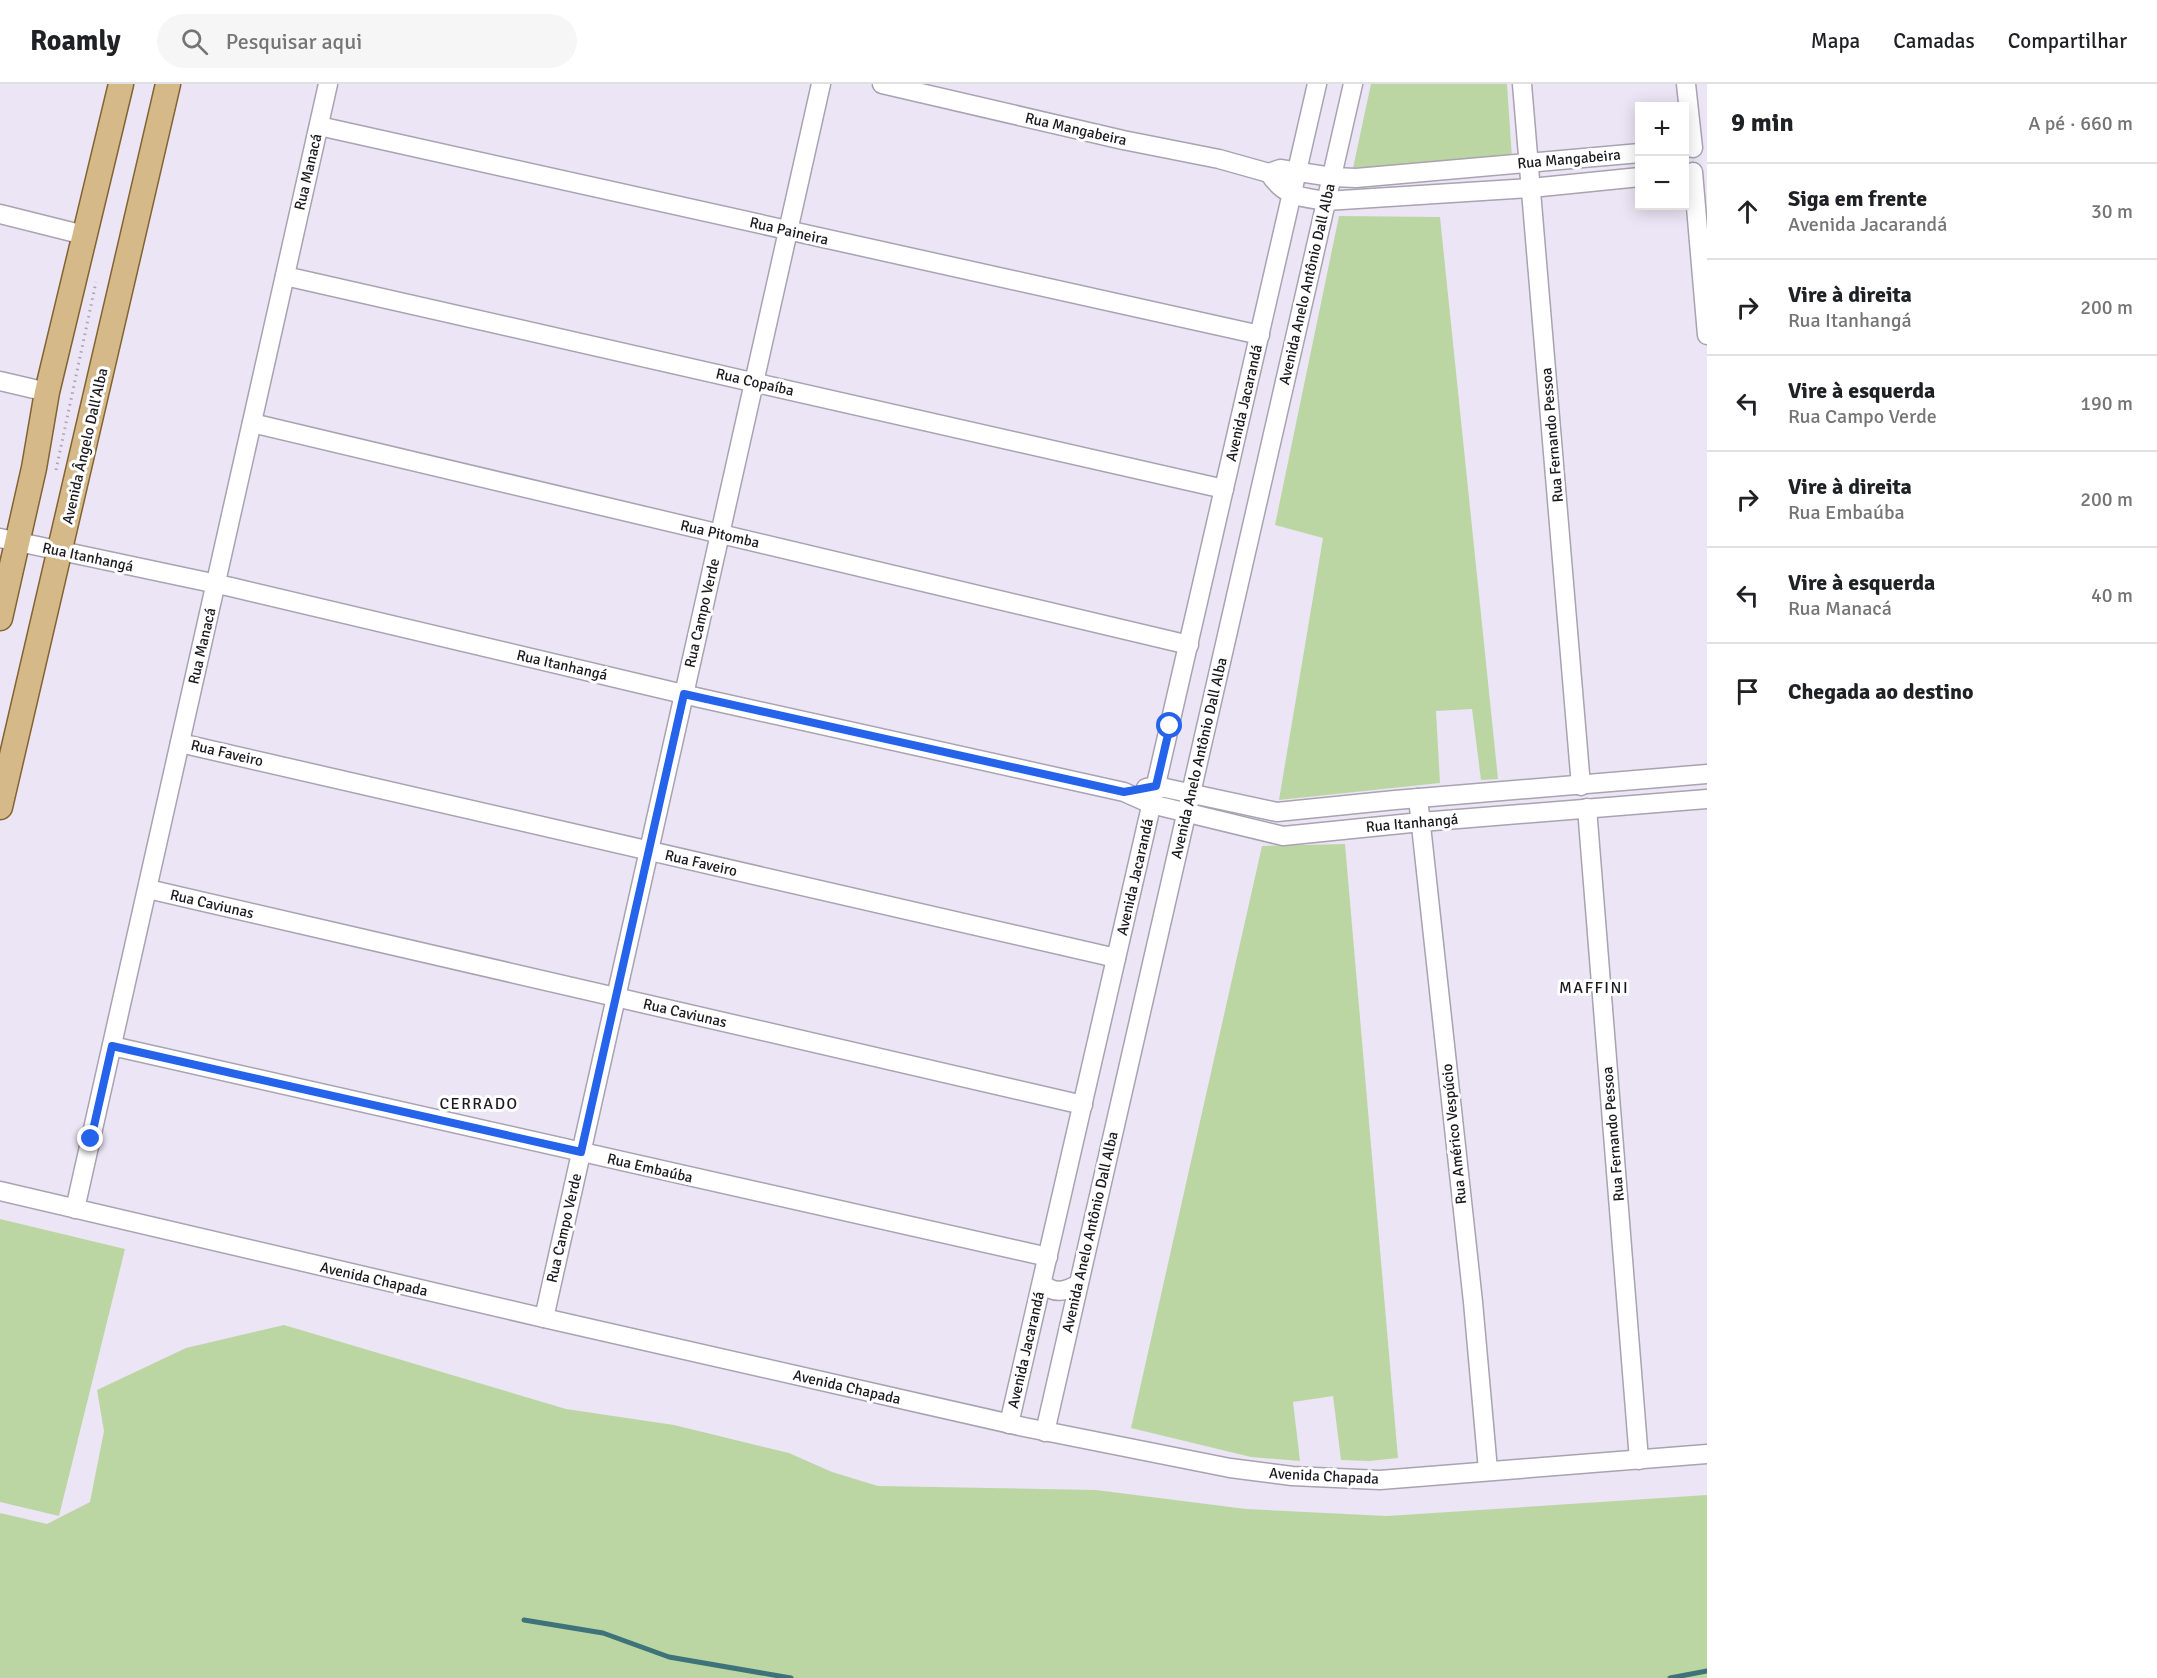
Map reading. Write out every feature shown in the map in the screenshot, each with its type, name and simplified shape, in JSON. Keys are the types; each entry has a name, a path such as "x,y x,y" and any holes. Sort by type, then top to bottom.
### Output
{"main road":[{"path":"0,618 9,540 47,393 121,84"},
{"name":"Avenida Ângelo Dall'Alba","path":"0,807 168,84"}],"street":[{"name":"Rua Manacá","path":"75,1209 328,84"},
{"name":"Rua Campo Verde","path":"544,1318 821,84"},
{"name":"Rua Mangabeira","path":"882,84 1124,140 1219,159 1269,173 1280,170 1356,178 1635,153"},
{"name":"Avenida Jacarandá","path":"1009,1424 1317,84"},
{"name":"Avenida Anelo Antônio Dall Alba","path":"1045,1432 1353,84"},
{"name":"Rua Fernando Pessoa","path":"1522,84 1581,786"},
{"path":"1686,84 1695,148"},
{"name":"Rua Paineira","path":"319,126 1260,335"},
{"path":"1695,172 1707,335"},
{"path":"1269,173 1274,181 1292,196"},
{"name":"Rua Mangabeira","path":"1292,196 1326,201 1357,200 1531,188 1635,178"},
{"path":"0,214 84,235"},
{"name":"Rua Copaíba","path":"285,276 1224,489"},
{"path":"0,381 47,393"},
{"name":"Rua Pitomba","path":"252,423 1189,645"},
{"name":"Rua Itanhangá","path":"9,540 216,584 684,694 1124,792 1151,804 1283,837 1421,822 1707,799"},
{"name":"Rua Faveiro","path":"180,742 1116,958"},
{"name":"Rua Itanhangá","path":"1124,792 1156,786 1277,812 1707,774"},
{"name":"Rua Américo Vespúcio","path":"1418,798 1473,1302 1488,1470"},
{"name":"Rua Fernando Pessoa","path":"1587,808 1639,1460"},
{"name":"Rua Caviunas","path":"148,889 1083,1105"},
{"name":"Rua Embaúba","path":"112,1046 1048,1257"},
{"name":"Avenida Chapada","path":"0,1191 1009,1424 1230,1468 1292,1476 1380,1480 1707,1454"},
{"path":"1042,1283 1050,1290 1058,1292 1077,1286"}],"path":[{"path":"54,477 96,280"}],"green space":[{"path":"1371,84 1507,84 1512,158 1353,168"},
{"path":"1339,216 1440,217 1498,779 1481,780 1472,709 1436,711 1440,783 1279,800 1323,538 1275,525"},
{"path":"1345,844 1398,1458 1369,1461 1341,1460 1333,1396 1293,1402 1300,1461 1251,1457 1131,1428 1262,846"},
{"path":"0,1219 125,1249 59,1516 0,1502"},
{"path":"284,1325 566,1409 674,1425 789,1453 832,1472 878,1486 1096,1490 1246,1509 1387,1516 1707,1495 1707,1678 0,1678 0,1513 47,1524 90,1502 104,1431 97,1390 186,1348"}],"waterway":[{"path":"524,1620 603,1633 669,1657 791,1678"},
{"path":"1670,1678 1707,1671"}],"district":[{"name":"MAFFINI","path":"1594,987"},
{"name":"CERRADO","path":"479,1103"}],"route":[{"path":"91,1139 112,1046 581,1152 684,694 1124,792 1156,786 1170,726"}]}
